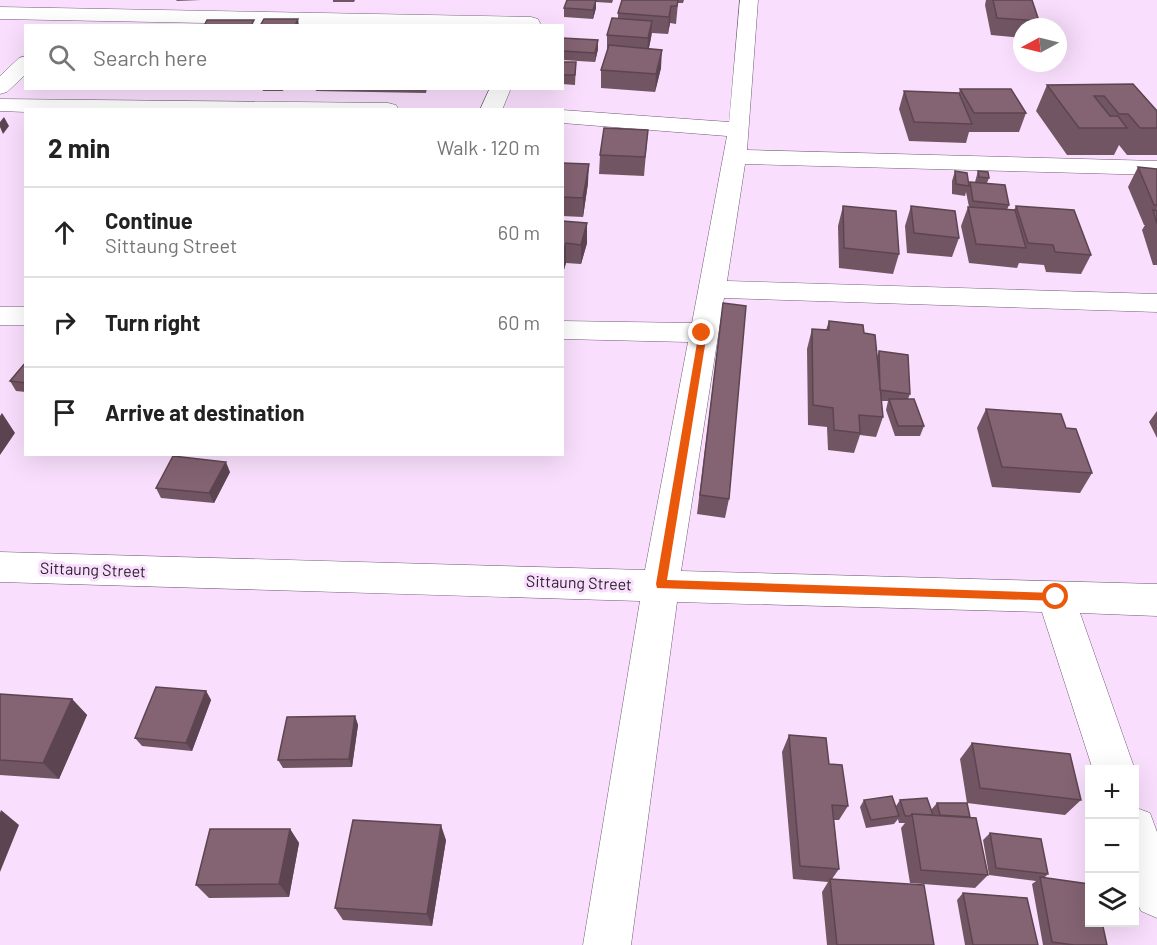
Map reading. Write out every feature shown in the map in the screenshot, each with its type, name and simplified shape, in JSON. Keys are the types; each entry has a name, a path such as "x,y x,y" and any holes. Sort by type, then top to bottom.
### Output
{"street":[{"path":"608,945 661,584 736,144 749,0"},
{"path":"0,13 533,19"},
{"path":"0,88 24,64"},
{"path":"492,108 500,90"},
{"path":"0,105 233,108"},
{"path":"564,116 736,144 1157,168"},
{"path":"711,289 1157,303"},
{"path":"0,316 24,316"},
{"path":"564,330 702,333"},
{"name":"Sittaung Street","path":"0,567 661,584 1157,600"},
{"path":"1056,597 1112,765"},
{"path":"1139,843 1157,895"}],"building":[{"path":"567,0 596,0 593,10 564,8"},
{"path":"622,0 678,0 677,6 671,6 669,17 618,13"},
{"path":"993,0 1032,0 1038,18 1013,19 997,18"},
{"path":"612,18 652,21 648,38 607,35"},
{"path":"264,19 298,19 296,24 261,24"},
{"path":"207,20 254,20 252,24 205,24"},
{"path":"564,38 598,40 595,53 564,51"},
{"path":"609,45 662,50 656,74 601,70"},
{"path":"564,62 576,62 575,75 564,75"},
{"path":"1133,84 1157,111 1157,128 1140,128 1128,114 1119,114 1104,96 1094,96 1110,116 1118,116 1127,128 1079,128 1047,85"},
{"path":"960,89 1011,89 1026,113 974,113"},
{"path":"904,91 959,93 972,124 914,122"},
{"path":"604,128 648,130 645,157 600,155"},
{"path":"564,163 589,164 583,198 564,197"},
{"path":"1138,167 1157,169 1157,205 1154,205"},
{"path":"955,171 967,173 969,186 956,184"},
{"path":"978,171 988,172 989,178 979,177"},
{"path":"970,182 1005,185 1009,205 973,201"},
{"path":"843,206 896,211 899,254 844,248"},
{"path":"911,206 955,211 959,238 914,233"},
{"path":"1016,206 1074,210 1091,255 1055,252 1053,245 1028,243"},
{"path":"968,207 1015,210 1026,248 976,244"},
{"path":"1153,210 1157,211 1157,224"},
{"path":"564,221 587,223 581,245 566,243 564,249"},
{"path":"723,303 746,306 729,499 700,495"},
{"path":"829,321 863,325 864,333 875,335 883,417 859,415 860,433 834,430 833,408 813,405 812,329 829,330"},
{"path":"879,351 908,355 910,394 880,390"},
{"path":"24,364 24,383 10,381"},
{"path":"889,399 914,399 924,426 898,426"},
{"path":"986,409 1061,414 1066,428 1076,429 1092,473 1002,467"},
{"path":"173,456 226,462 209,493 156,488"},
{"path":"156,687 206,691 186,743 135,738"},
{"path":"0,694 72,699 43,763 0,760"},
{"path":"355,716 349,759 278,760 287,717"},
{"path":"789,735 826,738 829,764 842,765 848,806 832,805 839,869 800,866"},
{"path":"972,743 1070,754 1081,800 980,788"},
{"path":"892,796 899,816 871,820 864,800"},
{"path":"927,798 933,815 905,816 900,800"},
{"path":"937,803 967,803 970,817 940,815"},
{"path":"912,814 976,818 988,875 921,870"},
{"path":"353,820 441,825 427,914 335,908"},
{"path":"210,829 290,829 279,884 196,885"},
{"path":"990,833 1041,839 1048,874 996,868"},
{"path":"1040,877 1085,883 1085,927 1103,927 1107,945 1052,942"},
{"path":"830,879 924,885 934,945 837,945"},
{"path":"963,893 1027,898 1038,945 973,945"}],"route":[{"path":"702,333 661,584 1056,597"}]}
